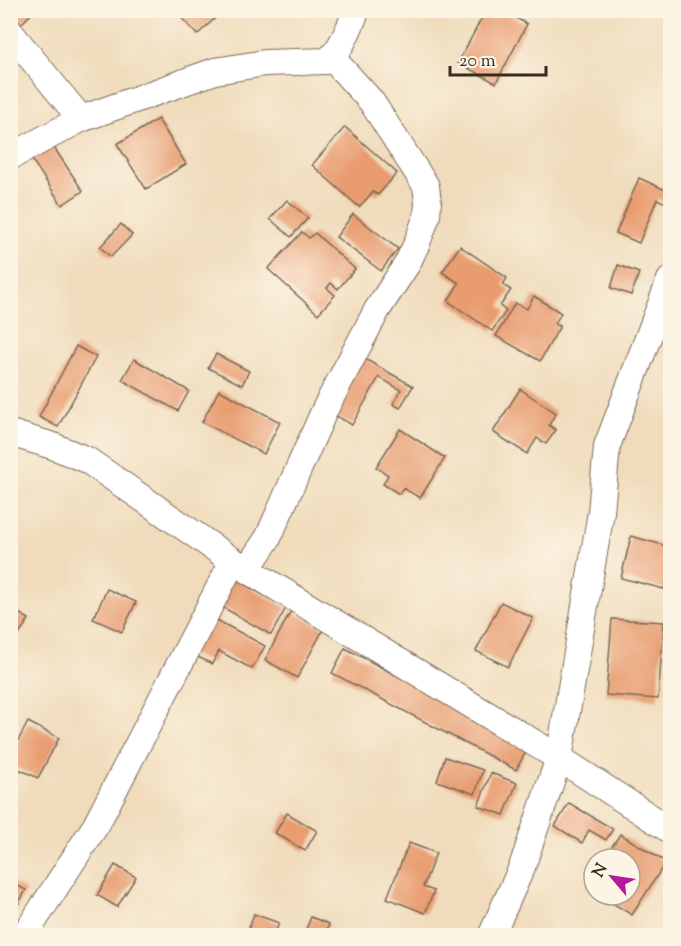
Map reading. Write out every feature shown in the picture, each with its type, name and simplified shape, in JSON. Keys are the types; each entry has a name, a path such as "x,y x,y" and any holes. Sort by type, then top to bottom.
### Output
{"street":[{"path":"10,157 81,119 215,71 266,63 323,62 332,58 357,10"},
{"path":"10,32 81,119"},
{"path":"24,936 96,825 240,565 268,537 325,409 377,310 407,264 427,216 426,186 371,101 332,58"},
{"path":"491,936 522,867 559,758 601,512 607,446 670,280"},
{"path":"10,433 53,446 87,460 240,565 559,758 670,830"}],"building":[{"path":"10,10 35,10 21,24"},
{"path":"175,10 224,10 197,35"},
{"path":"486,10 501,10 527,24 496,83 458,63"},
{"path":"158,119 186,164 146,189 117,144"},
{"path":"345,127 397,173 378,195 373,192 359,207 312,165"},
{"path":"53,146 83,191 62,205 32,160"},
{"path":"639,178 670,192 668,204 657,199 639,243 616,233"},
{"path":"287,200 308,218 291,237 270,219"},
{"path":"353,214 398,249 381,271 336,237"},
{"path":"121,224 132,235 111,257 100,247"},
{"path":"302,232 309,238 315,233 355,269 338,289 331,283 327,288 335,295 318,314 268,269"},
{"path":"460,246 507,278 503,285 511,290 500,306 506,311 492,331 448,301 459,283 442,272"},
{"path":"618,265 639,273 631,295 611,288"},
{"path":"534,296 561,313 555,324 560,326 540,361 496,336 515,303 527,309"},
{"path":"76,346 96,357 58,427 39,417"},
{"path":"216,354 249,371 242,385 208,368"},
{"path":"363,358 413,386 400,408 393,404 401,390 379,377 352,425 331,413"},
{"path":"134,359 189,391 178,411 122,380"},
{"path":"520,389 556,413 549,425 556,430 546,444 537,438 527,454 493,432"},
{"path":"219,390 280,422 264,454 202,422"},
{"path":"400,429 445,458 420,498 403,488 399,494 383,484 388,475 376,467"},
{"path":"631,536 670,547 670,568 664,589 621,578"},
{"path":"232,577 286,608 271,635 217,604"},
{"path":"107,589 136,602 122,632 93,619"},
{"path":"501,602 533,618 508,667 476,651"},
{"path":"10,608 29,619 10,649"},
{"path":"291,611 324,628 297,678 265,660"},
{"path":"209,616 265,646 252,669 219,651 212,664 190,653"},
{"path":"612,619 664,622 658,699 606,695"},
{"path":"345,648 529,746 516,770 332,673"},
{"path":"28,722 59,738 38,778 10,765 10,756"},
{"path":"445,757 483,770 475,794 437,781"},
{"path":"491,773 517,783 504,815 478,806"},
{"path":"569,803 613,829 606,840 589,830 582,843 555,826"},
{"path":"287,813 317,831 305,851 275,833"},
{"path":"620,834 641,847 612,847"},
{"path":"409,843 436,853 423,887 434,891 425,913 387,898"},
{"path":"642,847 666,862 642,899"},
{"path":"115,865 136,877 117,907 97,895"},
{"path":"10,882 26,890 14,912 10,910"},
{"path":"619,907 637,907 632,915"},
{"path":"254,914 279,923 274,936 246,936"},
{"path":"311,917 329,924 325,936 304,934"}]}
